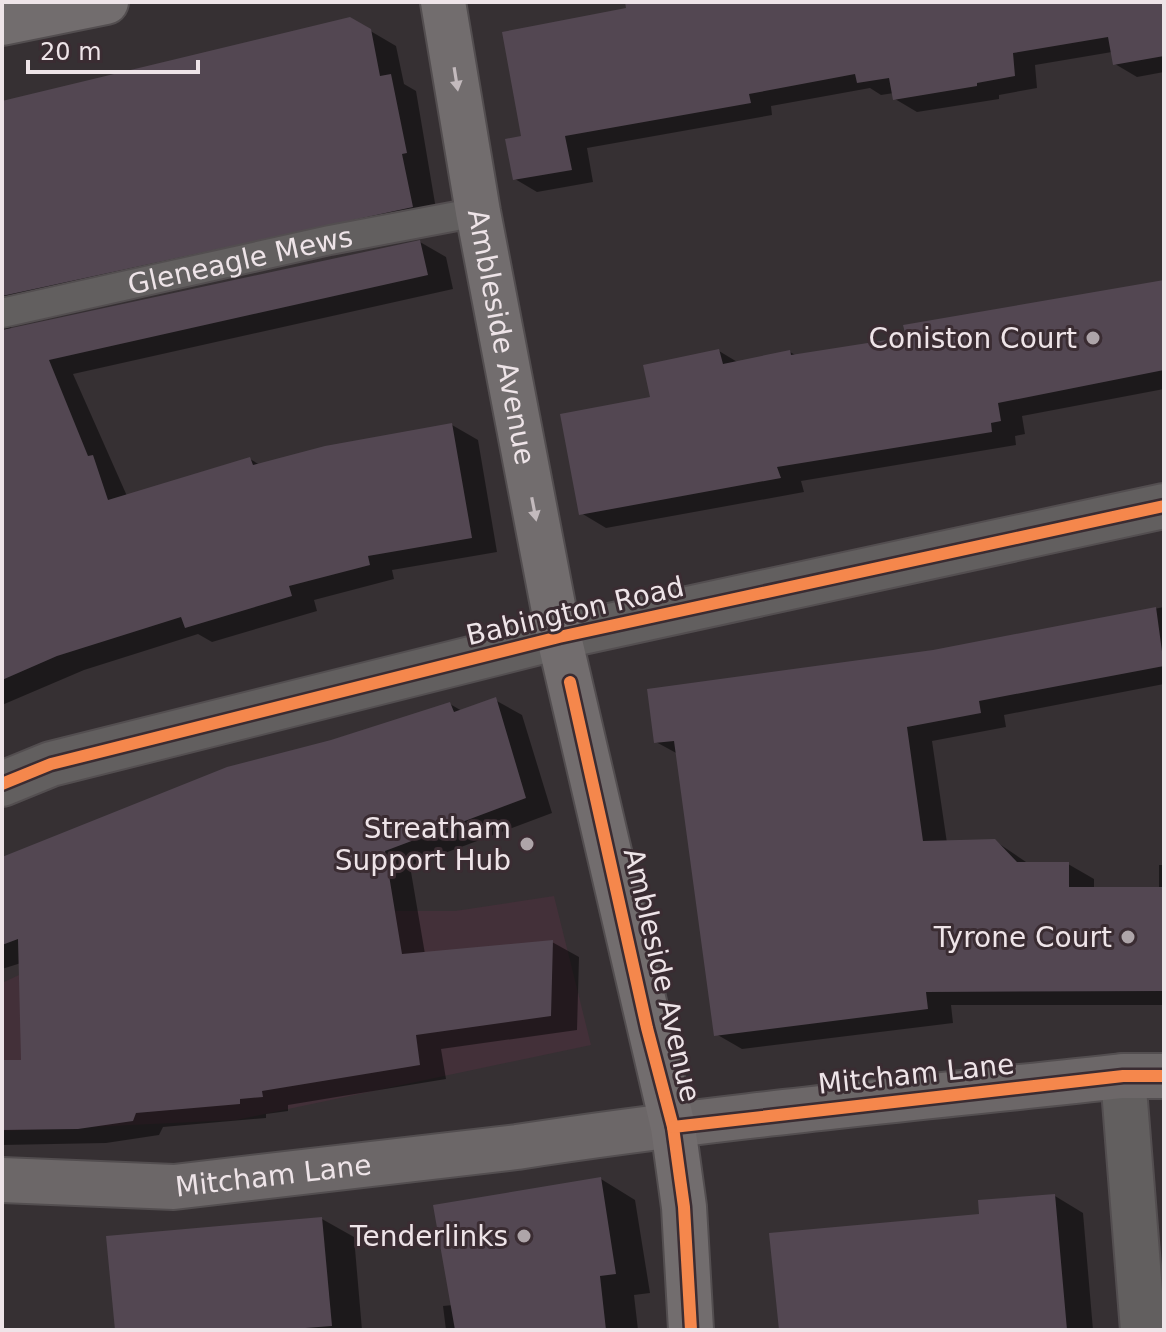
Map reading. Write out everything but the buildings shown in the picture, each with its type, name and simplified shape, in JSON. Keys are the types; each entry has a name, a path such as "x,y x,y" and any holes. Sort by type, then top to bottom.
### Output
{"highway":[{"path":"2,23 106,2"},
{"name":"Ambleside Avenue","path":"443,2 478,212 559,637 673,1127 684,1207 691,1330"}],"main road":[{"name":"Mitcham Lane","path":"2,1180 174,1187 673,1127 1144,1076"}],"street":[{"name":"Babington Road","path":"2,784 51,764 559,637 1164,506"},
{"path":"1143,1330 1144,1076"}],"lane":[{"name":"Gleneagle Mews","path":"2,313 330,240 478,212"}],"shaded area":[{"path":"554,896 591,1045 236,1120 2,1131 2,983 19,975 216,950 395,911 455,911"}],"cycle path":[{"path":"2,784 51,764 559,637 1164,506"},
{"path":"570,682 647,1028 673,1127 684,1207 691,1330"},
{"path":"673,1127 1123,1076 1164,1076"}],"place":[{"name":"Coniston Court","path":"1093,338"},
{"name":"Streatham Support Hub","path":"527,844"},
{"name":"Tyrone Court","path":"1128,937"},
{"name":"Tenderlinks","path":"524,1236"}]}
